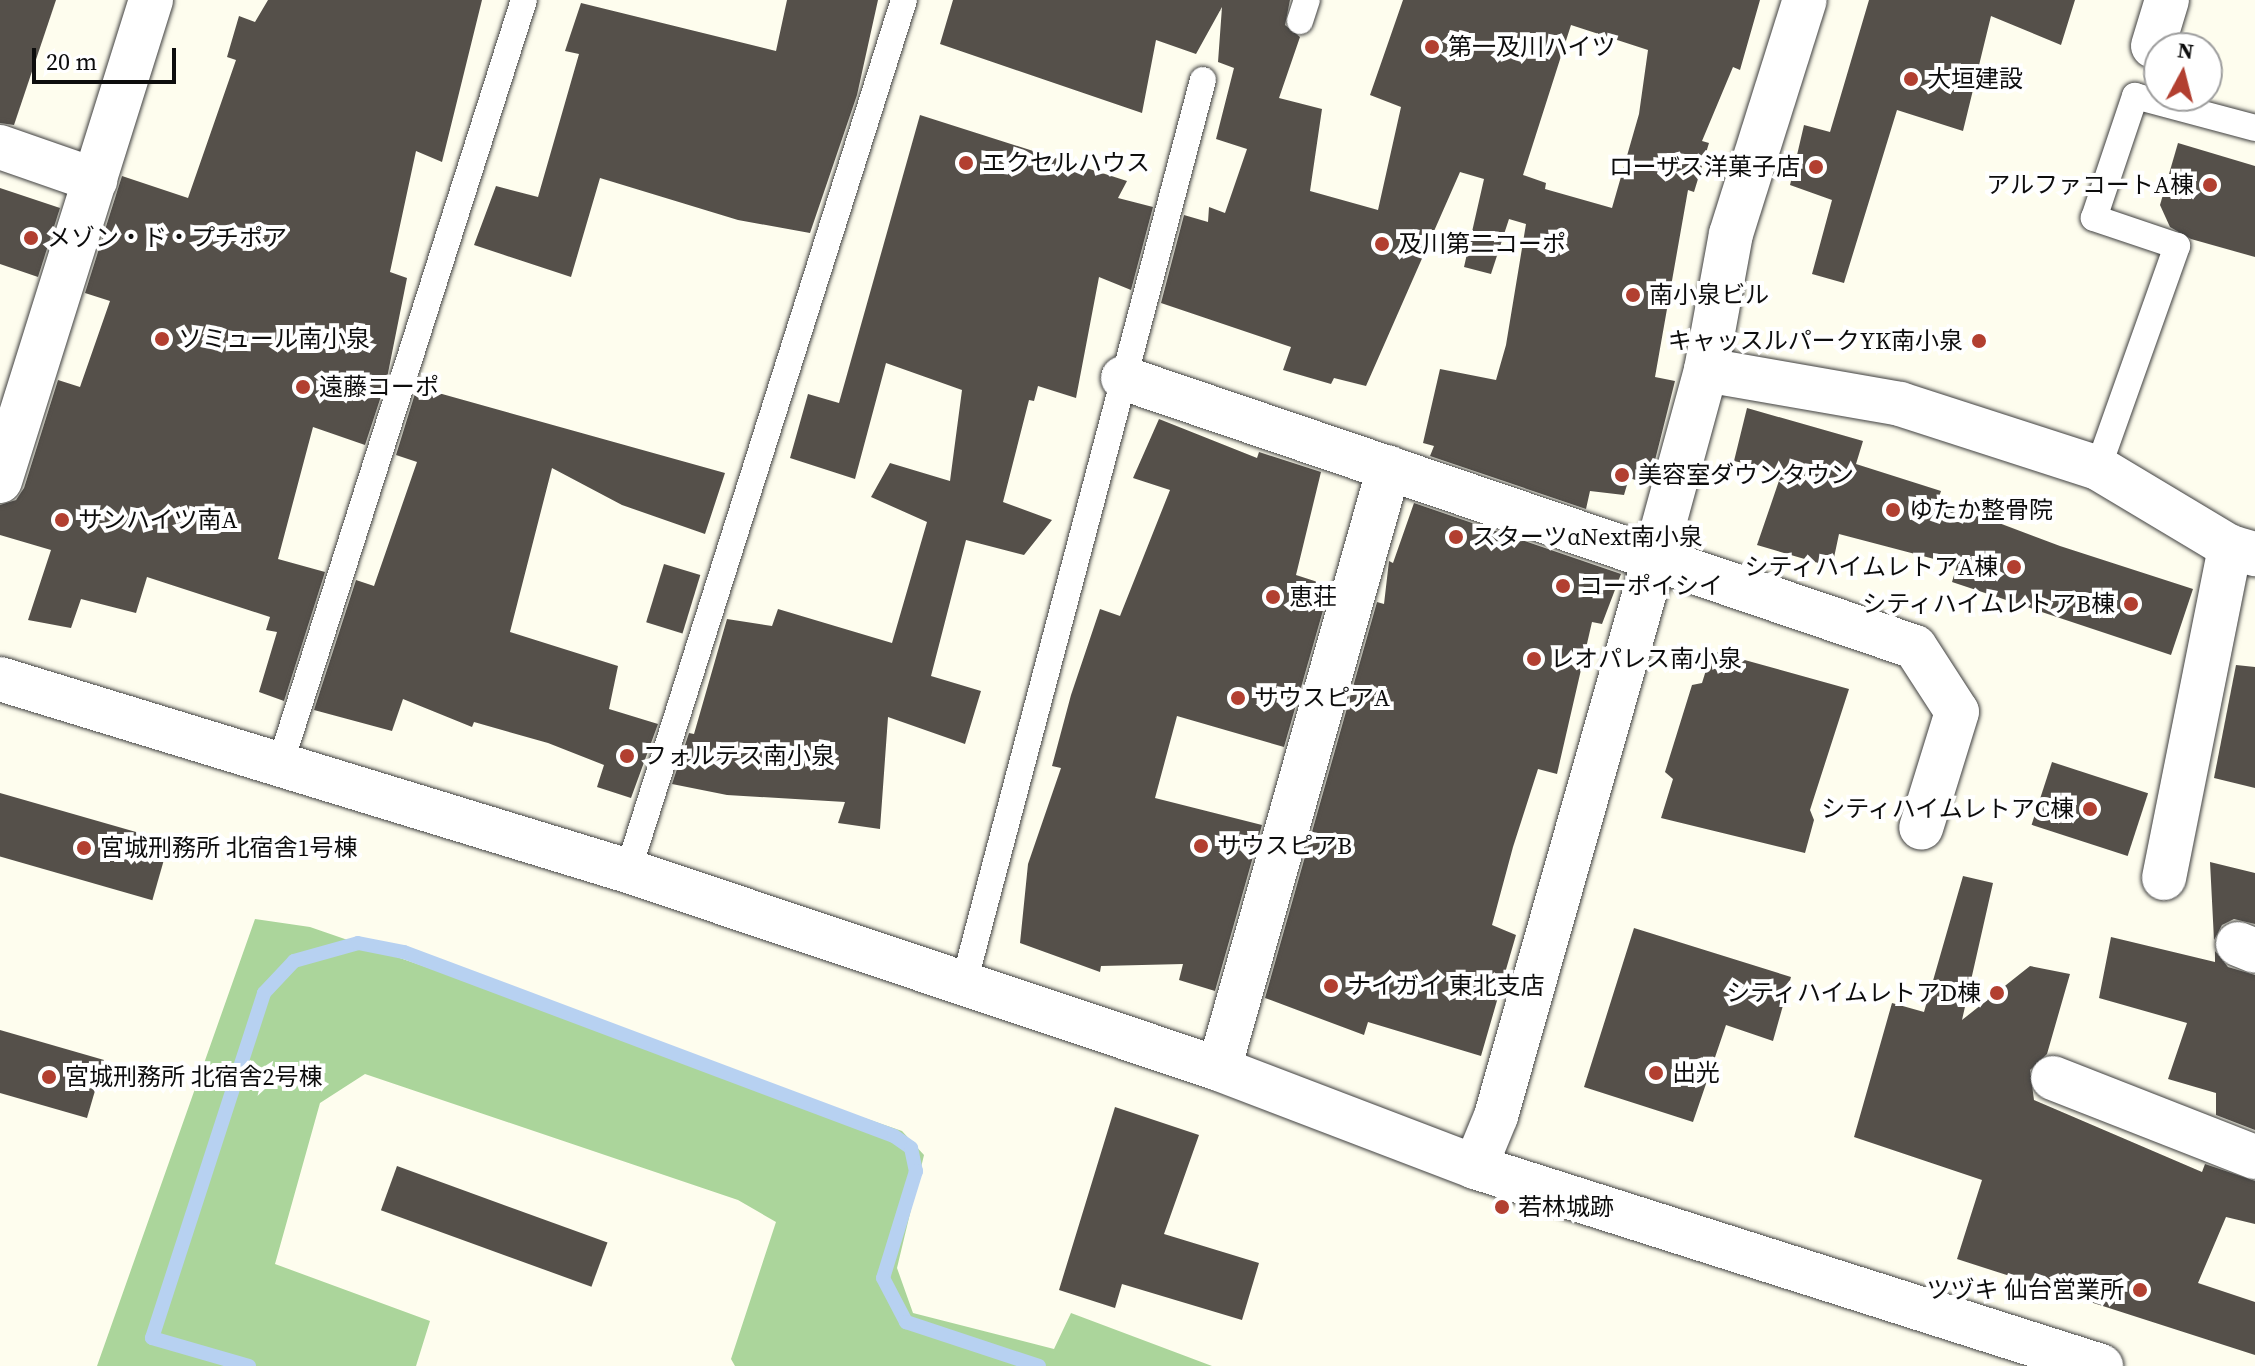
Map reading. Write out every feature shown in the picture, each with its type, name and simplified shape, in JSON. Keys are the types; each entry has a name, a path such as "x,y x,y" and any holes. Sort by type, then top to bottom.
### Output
{"street":[{"path":"0,481 151,0"},
{"path":"1475,1167 1496,1116 1654,560 1706,370 1731,234 1805,0"},
{"path":"2157,32 2167,0"},
{"path":"0,147 95,180"},
{"path":"1706,370 1900,404 2098,468 2243,551 2164,878"},
{"path":"1123,378 1915,647 1957,712 1921,828"},
{"path":"1219,1069 1389,468"},
{"path":"0,679 279,768 628,871 1219,1069 1475,1167 2101,1366"},
{"path":"2053,1078 2255,1157"}],"lane":[{"path":"279,768 524,0"},
{"path":"628,871 904,0"},
{"path":"964,983 1203,80"},
{"path":"2098,468 2177,246 2094,218 2135,96 2255,128"}],"green space":[{"path":"255,919 310,927 902,1131 924,1155 897,1268 913,1313 1054,1349 1071,1313 1212,1366 735,1366 731,1359 776,1222 738,1200 365,1074 320,1103 275,1264 430,1321 416,1366 97,1366"}],"building":[{"path":"0,0 56,0 14,125 0,123"},
{"path":"268,0 482,0 442,162 416,151 390,272 407,278 387,378 365,445 313,427 278,559 325,572 284,701 259,692 277,632 266,630 270,617 147,577 136,613 81,599 71,628 28,620 51,550 0,535 0,505 16,500 24,488 58,380 80,387 110,301 85,293 122,176 188,198 236,60 227,57 239,16 255,22"},
{"path":"787,0 878,0 857,95 810,233 738,220 600,178 571,277 474,245 496,186 538,197 579,54 565,51 581,3 776,51"},
{"path":"953,0 1290,0 1285,25 1300,37 1279,98 1322,109 1310,191 1378,210 1401,107 1370,95 1403,0 1760,0 1740,70 1733,67 1702,141 1709,143 1694,192 1688,190 1655,377 1675,381 1649,484 1629,478 1624,495 1590,491 1586,509 1430,456 1434,446 1423,443 1440,369 1496,380 1506,345 1526,224 1509,219 1491,274 1464,267 1484,179 1460,172 1366,386 1334,378 1331,384 1283,370 1291,347 1161,303 1184,215 1208,222 1209,207 1225,213 1247,149 1216,139 1234,68 1218,62 1222,7 1196,54 1156,40 1142,113 940,44","holes":["1571,25 1648,50 1639,114 1612,208 1545,189 1546,183 1523,175"]},
{"path":"1869,0 2075,0 2061,45 1991,16 1963,131 1897,110 1844,283 1812,274 1832,200 1790,185 1804,125 1830,132"},
{"path":"920,115 1127,181 1118,198 1153,207 1131,290 1099,277 1076,398 1038,386 1034,401 1029,400 1003,502 1052,520 1024,555 966,540 931,676 981,691 965,744 888,717 880,829 838,823 845,802 727,795 672,784 689,733 694,734 727,619 772,626 778,609 892,643 927,522 871,497 890,463 950,481 962,390 886,363 855,479 790,458 808,394 839,403"},
{"name":"アルファコートA棟","path":"2178,143 2255,166 2255,257 2191,239 2170,227 2160,205"},
{"name":"メゾン・ド・プチポア","path":"0,188 60,208 38,277 0,264"},
{"path":"417,387 725,473 705,534 622,505 552,468 510,632 618,666 609,709 658,724 631,798 597,787 604,765 548,743 474,722 472,727 403,699 392,731 314,710 356,580 374,586 417,462 396,455"},
{"path":"1747,408 1863,441 1856,464 1941,491 1938,500 2060,546 2193,589 2171,655 1952,582 1957,565 1839,534 1832,567 1757,545 1782,472 1734,461"},
{"path":"1159,419 1257,458 1259,452 1321,472 1296,575 1330,586 1284,747 1177,716 1155,798 1262,825 1215,991 1179,980 1183,964 1101,966 1100,972 1020,943 1028,864 1061,768 1052,766 1071,695 1100,609 1120,616 1170,490 1133,478"},
{"path":"1414,503 1621,574 1602,624 1592,622 1557,774 1538,769 1513,847 1492,925 1516,935 1481,1056 1368,1022 1364,1035 1265,998 1377,602 1384,604 1389,561 1393,563"},
{"path":"664,564 700,575 683,633 646,622"},
{"path":"1712,651 1849,689 1810,810 1814,820 1805,853 1661,818 1673,779 1665,772 1692,685 1702,683"},
{"path":"2236,665 2255,667 2255,788 2214,778"},
{"name":"シティハイムレトアC棟","path":"2052,762 2148,793 2128,856 2032,825"},
{"name":"宮城刑務所 北宿舎1号棟","path":"0,793 169,842 152,900 0,856"},
{"path":"2210,862 2255,873 2255,924 2234,919 2222,925 2214,940"},
{"path":"1963,876 1993,883 1962,1020 2030,966 2070,974 2047,1054 2030,1070 2034,1100 2202,1172 2205,1164 2255,1181 2255,1224 2226,1217 2198,1283 2255,1302 2255,1355 1957,1259 1982,1180 1854,1137 1892,1003 1924,1012"},
{"path":"1634,928 1791,977 1773,1041 1726,1025 1693,1122 1584,1087"},
{"path":"2111,937 2215,962 2215,951 2228,967 2255,975 2255,1130 2216,1115 2216,1093 2168,1079 2187,1023 2099,998"},
{"name":"宮城刑務所 北宿舎2号棟","path":"0,1030 104,1060 87,1118 0,1093"},
{"path":"1115,1107 1199,1135 1164,1234 1259,1263 1242,1320 1122,1284 1115,1308 1059,1290"},
{"path":"397,1166 607,1243 591,1287 381,1210"}],"waterway":[{"path":"249,1366 152,1338 264,993 294,961 358,943 404,952 894,1136 911,1148 916,1171 883,1278 906,1322 1039,1366"}],"place":[{"name":"第一及川ハイツ","path":"1432,47"},
{"name":"大垣建設","path":"1911,79"},
{"name":"エクセルハウス","path":"966,163"},
{"name":"ローザス洋菓子店","path":"1816,167"},
{"name":"アルファコートA棟","path":"2210,185"},
{"name":"メゾン・ド・プチポア","path":"31,238"},
{"name":"及川第二コーポ","path":"1382,244"},
{"name":"南小泉ビル","path":"1633,295"},
{"name":"ソミュール南小泉","path":"162,339"},
{"name":"キャッスルパークYK南小泉","path":"1979,341"},
{"name":"遠藤コーポ","path":"303,387"},
{"name":"美容室ダウンタウン","path":"1622,475"},
{"name":"ゆたか整骨院","path":"1893,510"},
{"name":"サンハイツ南A","path":"62,520"},
{"name":"スターツαNext南小泉","path":"1456,537"},
{"name":"シティハイムレトアA棟","path":"2014,567"},
{"name":"コーポイシイ","path":"1563,586"},
{"name":"恵荘","path":"1273,597"},
{"name":"シティハイムレトアB棟","path":"2131,604"},
{"name":"レオパレス南小泉","path":"1534,659"},
{"name":"サウスピアA","path":"1238,698"},
{"name":"フォルテス南小泉","path":"627,756"},
{"name":"シティハイムレトアC棟","path":"2090,809"},
{"name":"サウスピアB","path":"1201,846"},
{"name":"宮城刑務所 北宿舎1号棟","path":"84,848"},
{"name":"ナイガイ 東北支店","path":"1331,986"},
{"name":"シティハイムレトアD棟","path":"1997,993"},
{"name":"出光","path":"1656,1073"},
{"name":"宮城刑務所 北宿舎2号棟","path":"49,1077"},
{"name":"若林城跡","path":"1502,1207"},
{"name":"ツヅキ 仙台営業所","path":"2140,1290"}]}
